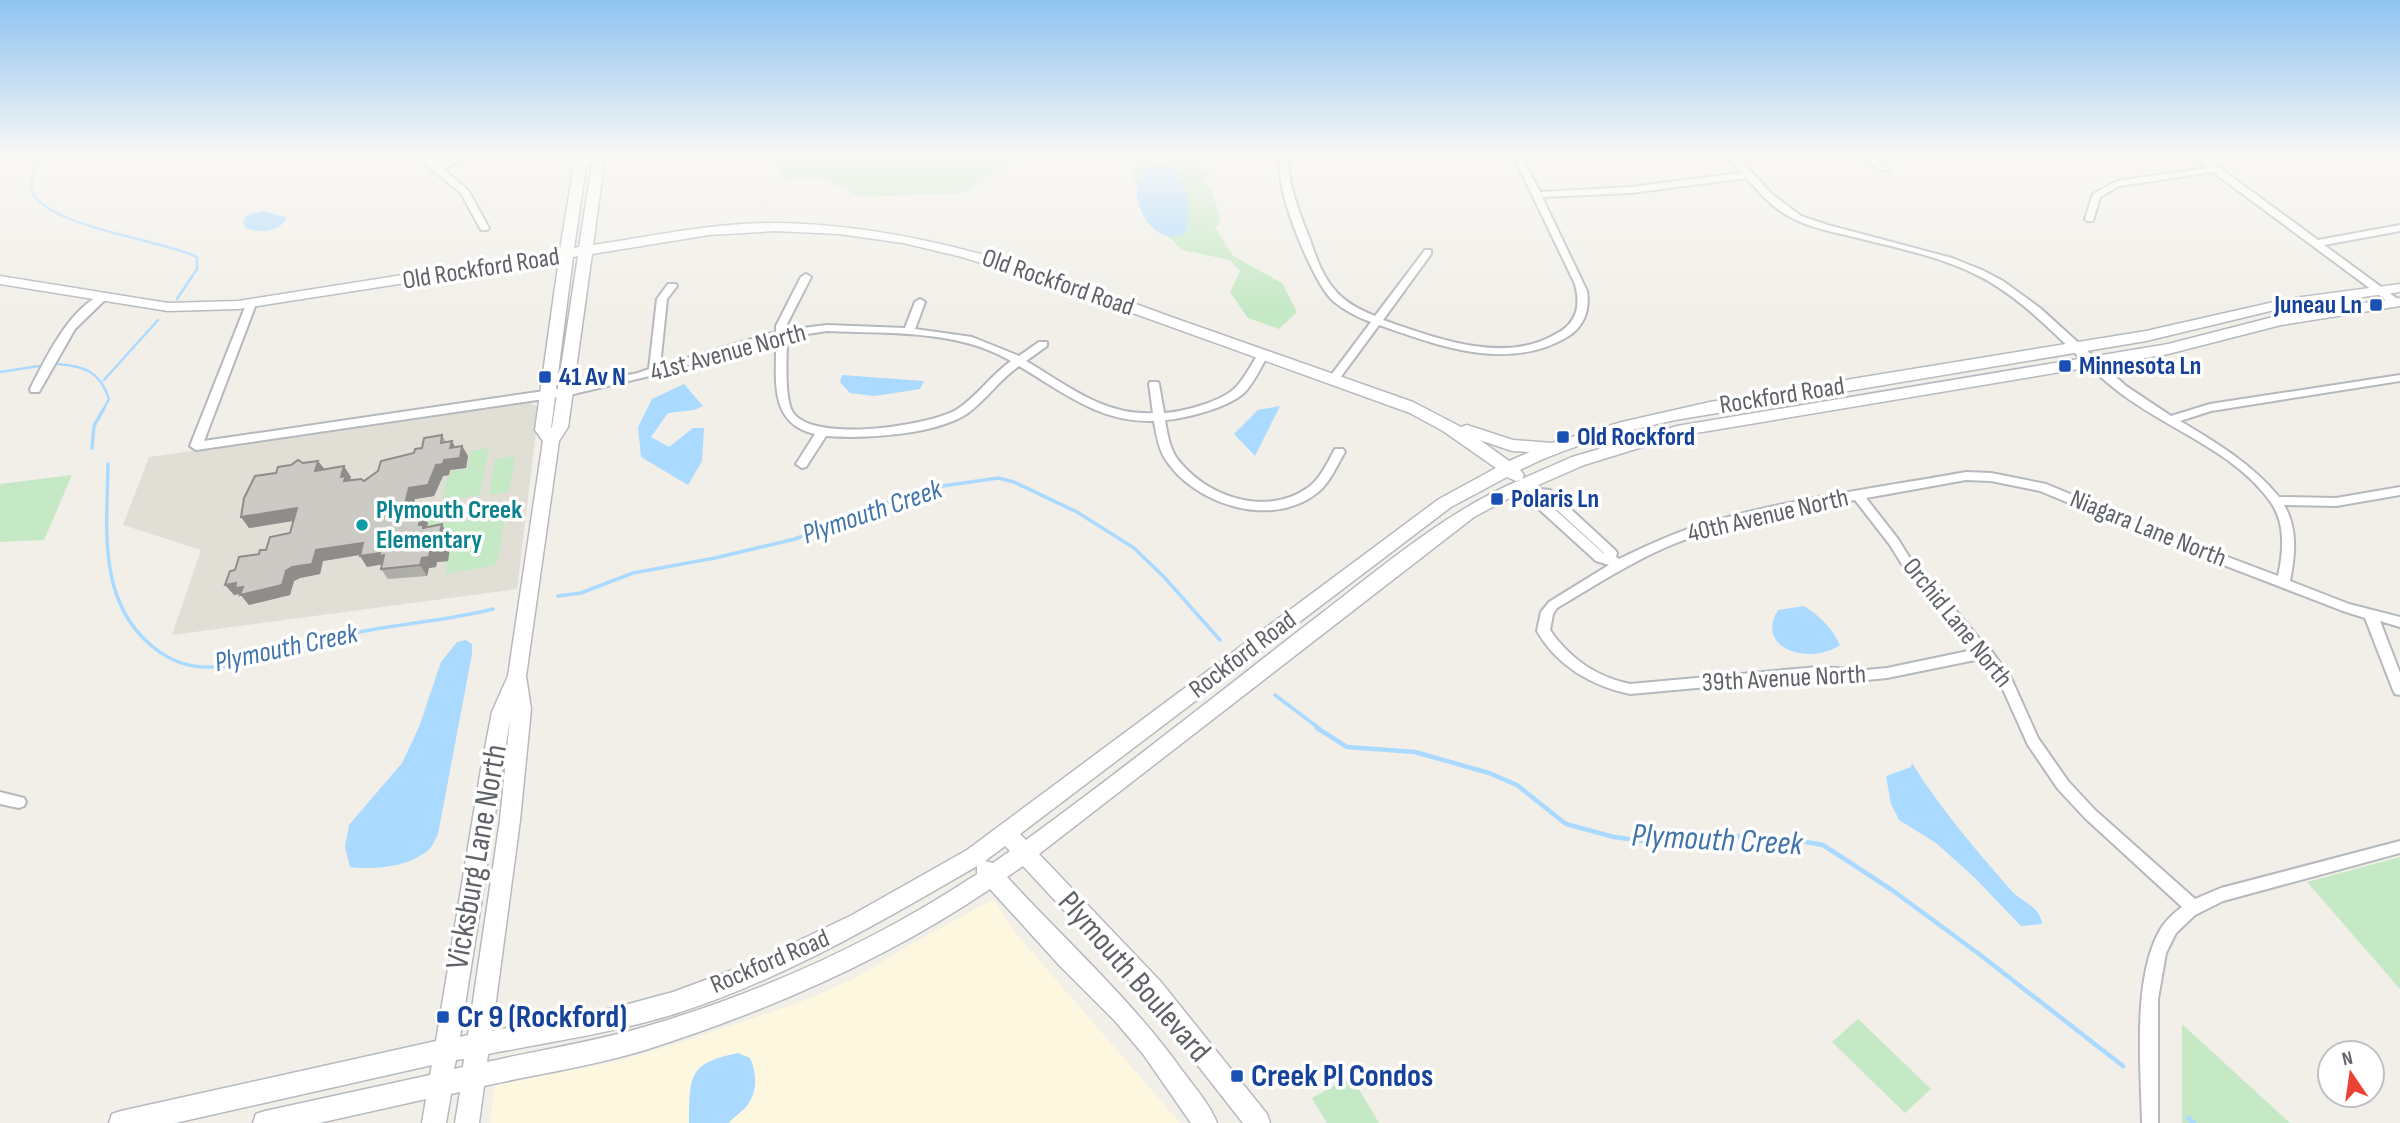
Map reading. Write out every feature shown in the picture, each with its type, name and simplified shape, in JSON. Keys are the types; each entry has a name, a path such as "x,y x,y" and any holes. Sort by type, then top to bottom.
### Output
{"main road":[{"name":"Vicksburg Lane North","path":"551,441 543,429 553,341 574,207"},
{"name":"Vicksburg Lane North","path":"433,1123 502,712 517,676 551,441 560,427 592,207"},
{"name":"Old Rockford Road","path":"0,280 171,307 251,304 739,227 798,225 854,231 994,260 1423,413 1454,430 1533,488"},
{"name":"Rockford Road","path":"121,1123 444,1051 614,1019 699,993 763,969 860,922 974,857 1445,503 1508,469 1569,443 1655,418 1710,407 2076,348 2192,327 2287,303 2379,290 2398,297"},
{"name":"Rockford Road","path":"265,1123 643,1039 759,998 873,947 935,914 1024,853 1468,513 1533,488 1616,447 1677,431 2168,349 2300,317 2398,297"},
{"path":"1423,413 1512,445 1541,448 1569,443"},
{"name":"Vicksburg Lane North","path":"467,1123 503,871 522,709 517,676"},
{"name":"Plymouth Boulevard","path":"1007,834 1153,990 1258,1123"},
{"name":"Plymouth Boulevard","path":"974,857 1043,933 1123,1013 1205,1123"}],"street":[{"path":"473,207 485,229"},
{"path":"1291,207 1322,278 1336,298 1376,321 1465,348 1486,351 1522,350 1559,338 1579,319 1583,308 1580,284 1542,207"},
{"path":"1781,207 1809,222 1953,262 2000,283 2021,296 2122,389 2237,463 2258,480 2276,501 2290,535 2283,583"},
{"path":"2090,219 2093,207"},
{"path":"2268,207 2379,290"},
{"path":"2318,243 2400,228"},
{"path":"1333,380 1428,252"},
{"path":"806,277 780,327 787,412 802,426 822,433 872,433 938,422 967,408 997,377 1043,344"},
{"path":"654,372 662,299 672,286"},
{"path":"35,389 76,318 103,297"},
{"path":"909,332 920,302"},
{"name":"41st Avenue North","path":"251,304 196,446 565,392 654,372 780,334 827,328 909,332 968,339 1020,362 1099,409 1135,418 1161,418 1192,412 1231,396 1240,390 1264,355"},
{"path":"2169,421 2210,408 2400,378"},
{"path":"1154,384 1163,440 1169,456 1180,469 1213,492 1243,505 1272,506 1300,499 1314,489 1339,452"},
{"path":"802,464 822,433"},
{"name":"Niagara Lane North","path":"1919,483 1978,477 2042,487 2068,495 2134,526 2283,583 2371,615 2400,622"},
{"name":"40th Avenue North","path":"1586,672 1550,643 1543,631 1544,621 1553,605 1613,562 1741,517 1919,483"},
{"name":"Old Rockford Road","path":"1533,488 1534,498 1600,558 1613,562"},
{"path":"2276,501 2336,502 2400,491"},
{"name":"Orchid Lane North","path":"1857,495 1894,542 1910,568 1985,653 2006,682 2034,741 2063,785 2090,814 2193,907"},
{"path":"2371,615 2400,690"},
{"name":"39th Avenue North","path":"1586,672 1614,687 1630,689 1818,672 1867,675 1887,673 1985,653"},
{"path":"0,798 19,802"},
{"path":"2150,1123 2151,980 2166,934 2193,907 2221,895 2400,848"}],"shaded area":[{"path":"529,403 539,407 517,589 172,635 201,550 123,525 149,457"},
{"path":"994,899 1013,930 1180,1123 490,1123 495,1085 613,1062 677,1044 806,1000 859,976"}],"green space":[{"path":"1147,207 1217,207 1221,221 1215,228 1233,256 1282,283 1297,312 1279,329 1248,318 1230,292 1240,271 1230,260 1182,250 1155,223"},
{"path":"489,448 480,495 442,501 447,476 451,475 452,471 467,469 471,451"},
{"path":"515,456 509,492 489,495 495,459"},
{"path":"72,475 44,540 0,542 0,484"},
{"path":"507,502 498,561 493,566 445,574 450,548 409,526 413,510 445,505 441,524 485,517 487,505"},
{"path":"2400,857 2400,989 2307,882"},
{"path":"1858,1019 1931,1089 1905,1113 1832,1042"},
{"path":"2183,1025 2290,1123 2182,1123"},
{"path":"1351,1076 1379,1123 1327,1123 1312,1098"}],"water":[{"path":"1140,207 1188,207 1185,234 1161,234 1143,215"},
{"path":"262,211 287,217 275,229 257,231 245,228 243,221 247,215"},
{"path":"842,375 924,381 920,389 875,396 850,393 840,382"},
{"path":"684,384 703,406 694,410 668,413 651,437 669,447 693,428 704,428 702,461 688,485 641,457 638,427 652,399"},
{"path":"1280,406 1255,456 1234,434 1258,410"},
{"path":"1804,606 1825,623 1840,645 1814,654 1789,650 1779,644 1773,635 1773,624 1778,610"},
{"path":"466,640 472,644 472,654 438,834 426,852 409,861 379,868 350,867 345,847 349,825 402,763 419,727 441,662 457,642"},
{"path":"1912,763 1958,828 2014,893 2038,912 2042,924 2021,926 1974,877 1936,843 1899,820 1891,804 1886,776 1911,767"},
{"path":"738,1053 750,1058 754,1070 755,1083 750,1101 729,1123 689,1123 691,1083 695,1074 709,1062"}],"building":[{"name":"Plymouth Creek Elementary","path":"442,435 441,443 452,441 450,448 462,446 460,458 444,460 443,464 436,465 428,485 409,488 402,516 421,513 419,525 423,525 423,528 442,524 439,537 444,537 441,550 430,552 429,557 422,558 420,565 381,569 384,555 379,556 380,553 360,556 363,543 316,550 312,564 292,567 286,571 282,585 240,595 243,587 235,588 236,583 225,585 230,571 235,570 239,557 259,554 260,550 266,550 270,537 290,533 297,508 241,517 244,498 255,476 276,473 278,467 291,465 298,460 303,463 318,461 315,471 344,466 341,477 346,476 344,481 364,481 378,471 381,461 414,453 415,449 422,448 424,438"}],"waterway":[{"path":"48,207 81,223 197,257 197,269 177,299"},
{"path":"104,380 158,320"},
{"name":"Plymouth Creek","path":"57,364 75,366 96,376 109,399 102,412"},
{"name":"Plymouth Creek","path":"0,372 39,366"},
{"name":"Plymouth Creek","path":"92,448 94,426 103,410"},
{"name":"Plymouth Creek","path":"108,464 107,538 114,586 122,608 135,629 153,647 173,660 204,667 227,666 351,633 493,609"},
{"name":"Plymouth Creek","path":"558,596 581,593 633,573 715,558 795,539 922,489 998,478 1014,482 1077,512 1134,548 1164,577 1220,640"},
{"name":"Plymouth Creek","path":"1275,695 1320,729"},
{"name":"Plymouth Creek","path":"1317,728 1347,747 1415,752 1489,773 1517,785 1566,824 1614,837 1644,841 1732,836 1789,839 1823,845 1892,890 1979,954 2123,1066"},
{"name":"Plymouth Creek","path":"2188,1118 2194,1123"}],"place":[{"name":"Juneau Ln","path":"2376,305"},
{"name":"Minnesota Ln","path":"2065,366"},
{"name":"41 Av N","path":"545,377"},
{"name":"Old Rockford","path":"1563,437"},
{"name":"Polaris Ln","path":"1497,499"},
{"name":"Plymouth Creek Elementary","path":"362,525"},
{"name":"Cr 9 (Rockford)","path":"443,1017"},
{"name":"Creek Pl Condos","path":"1237,1076"}]}
